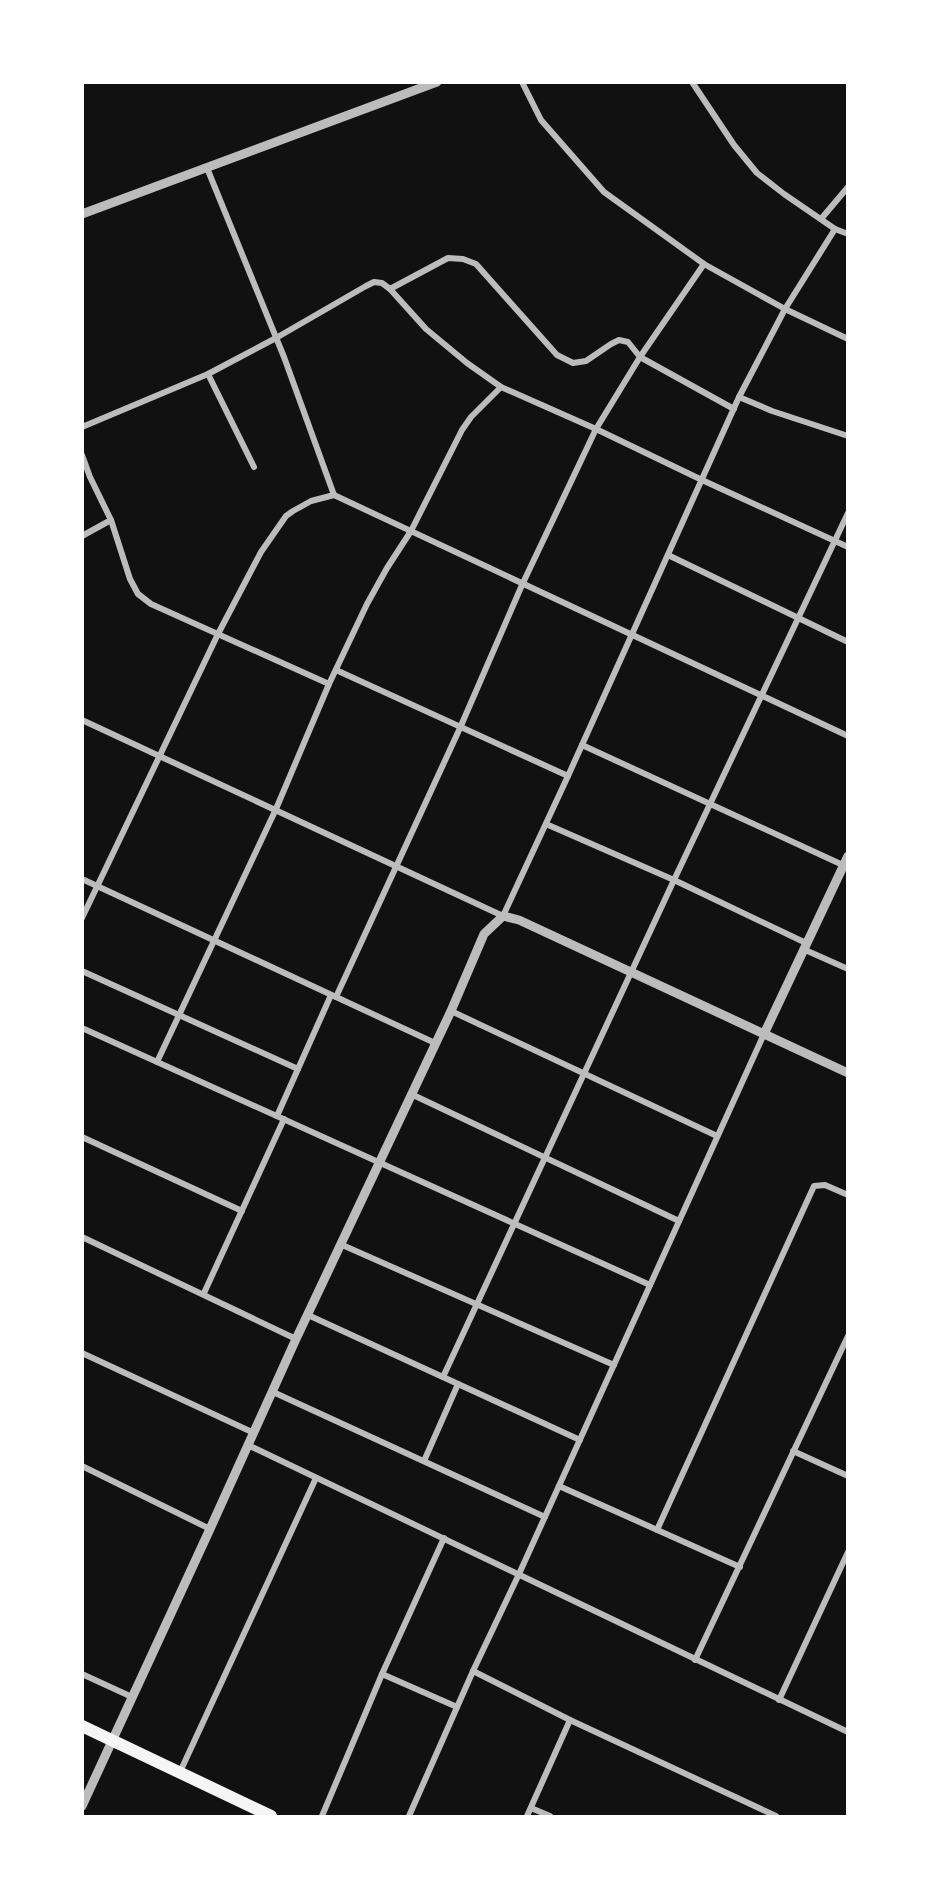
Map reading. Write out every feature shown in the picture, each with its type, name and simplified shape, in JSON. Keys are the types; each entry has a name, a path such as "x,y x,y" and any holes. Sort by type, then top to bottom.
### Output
{"highway":[{"path":"82,1726 271,1816"}],"street":[{"path":"82,214 437,82"},
{"path":"522,82 541,120 604,192 704,264 785,309 848,339"},
{"path":"692,82 734,145 757,173 821,219 848,234"},
{"path":"207,168 276,338 334,495"},
{"path":"821,219 848,187"},
{"path":"82,1806 340,1244 451,1011 484,934 503,916 546,824 739,397 785,309 835,228"},
{"path":"390,289 448,258 463,259 476,264 557,355 573,363 586,361 619,340 628,342 640,357 734,409"},
{"path":"277,1116 460,728 522,585 596,429 640,357 704,264"},
{"path":"82,427 208,374 375,282 382,283 426,329 466,363 501,387 848,547"},
{"path":"208,374 254,467"},
{"path":"157,1062 276,809 329,684 387,568 411,531 462,430 471,417 501,387"},
{"path":"739,397 772,411 848,436"},
{"path":"82,456 111,520 130,579 138,594 151,604 329,684"},
{"path":"82,481 90,477"},
{"path":"82,918 218,634 261,552 286,516 311,501 334,495 848,736"},
{"path":"443,1377 848,513"},
{"path":"82,536 111,520"},
{"path":"668,555 848,642"},
{"path":"336,670 568,776"},
{"path":"82,720 276,809 395,867 503,916 519,920 848,1073"},
{"path":"582,745 845,866"},
{"path":"546,824 674,880 848,969"},
{"path":"409,1816 717,1136 848,856"},
{"path":"82,879 435,1043"},
{"path":"82,970 298,1069"},
{"path":"451,1011 717,1136"},
{"path":"82,1028 650,1285"},
{"path":"411,1094 679,1221"},
{"path":"204,1293 284,1119"},
{"path":"82,1137 242,1211"},
{"path":"657,1530 814,1186 825,1185 848,1195"},
{"path":"82,1237 204,1293 296,1339"},
{"path":"340,1244 614,1365"},
{"path":"308,1315 580,1440"},
{"path":"695,1660 848,1336"},
{"path":"82,1353 254,1433"},
{"path":"424,1461 458,1384"},
{"path":"273,1392 545,1517"},
{"path":"248,1445 848,1732"},
{"path":"793,1451 848,1476"},
{"path":"84,1469 210,1529"},
{"path":"180,1772 316,1478"},
{"path":"559,1486 740,1567"},
{"path":"322,1816 382,1674 444,1538"},
{"path":"779,1700 848,1552"},
{"path":"473,1671 570,1720 776,1816"},
{"path":"82,1674 132,1697"},
{"path":"382,1674 457,1707"},
{"path":"527,1816 570,1720"},
{"path":"531,1808 550,1816"}]}
